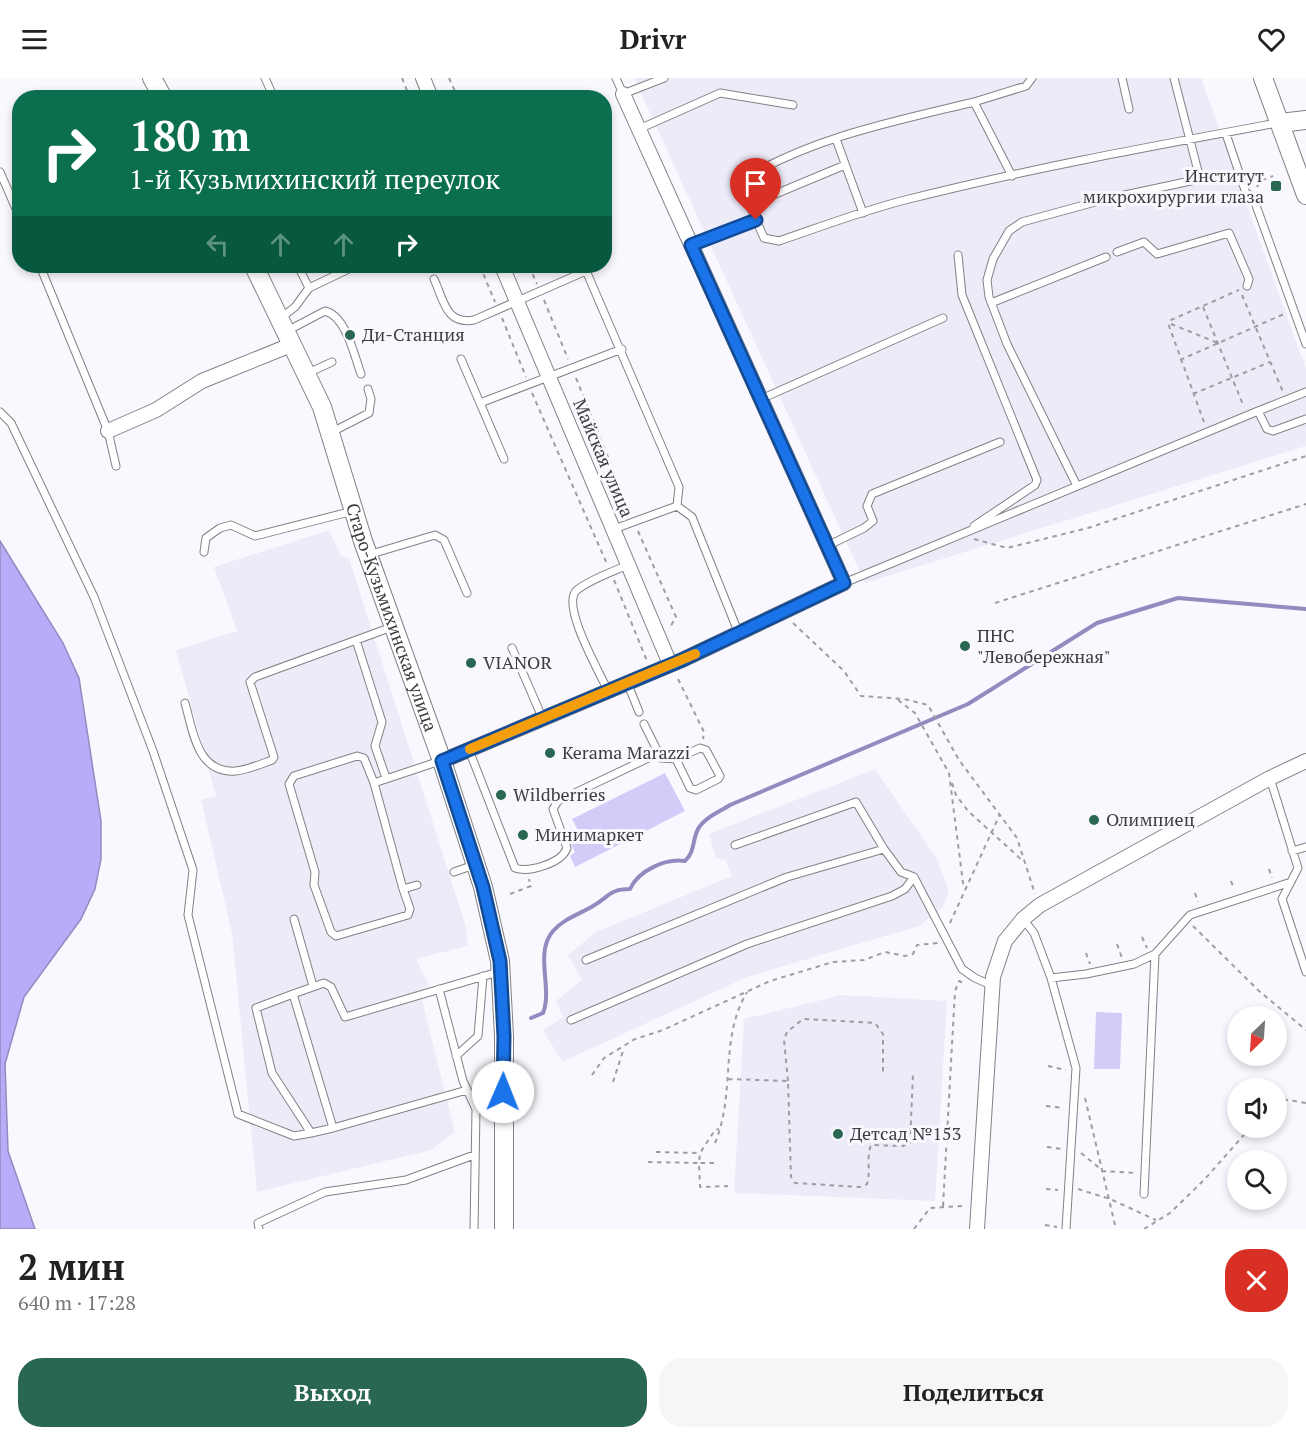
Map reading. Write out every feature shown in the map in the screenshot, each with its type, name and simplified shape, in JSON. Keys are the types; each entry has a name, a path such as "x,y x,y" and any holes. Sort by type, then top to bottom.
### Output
{"main road":[{"path":"1263,78 1306,195"},
{"path":"1280,123 1306,120"},
{"name":"Старо-Кузьмихинская улица","path":"257,273 322,407 353,511 476,864 501,971 504,1036 504,1229"}],"street":[{"path":"442,761 739,634 844,583 623,94"},
{"name":"Майская улица","path":"505,273 670,664"},
{"path":"108,431 156,410 285,332"},
{"path":"976,1229 993,986 1000,952 1023,919 1062,892 1270,777 1306,761"}],"lane":[{"path":"616,78 623,94 664,78"},
{"path":"1032,78 1026,86 974,102 861,130 773,162 744,179 742,188 764,238 772,242 903,200 1280,123"},
{"path":"1122,78 1129,109"},
{"path":"1077,486 1007,344 991,303 987,280 993,259 1009,231 1022,222 1096,201 1200,180 1192,140 1174,78"},
{"path":"639,129 720,93 793,105"},
{"path":"974,102 1012,176"},
{"path":"1226,134 1245,190 1253,197 1306,344"},
{"path":"836,139 863,213"},
{"path":"749,205 845,165"},
{"path":"0,172 12,200"},
{"path":"691,245 756,220"},
{"path":"1117,252 1144,242 1157,254 1169,253 1222,232 1229,233 1249,279 1243,288"},
{"path":"958,255 962,295 1037,480 1035,485 960,536"},
{"path":"991,303 1106,257"},
{"path":"43,273 108,431 116,466"},
{"path":"302,273 309,288"},
{"path":"285,332 296,307 309,288 340,273"},
{"path":"434,279 451,317 461,323 474,321 575,273"},
{"path":"587,273 622,349 679,487 677,506"},
{"path":"285,332 325,311 332,312 340,321 351,354 362,374"},
{"path":"761,399 943,318"},
{"path":"480,403 548,375 572,369 622,349"},
{"path":"461,359 504,459"},
{"path":"305,374 332,362"},
{"path":"329,432 369,413 372,407 368,389"},
{"path":"844,583 1258,411 1304,393 1306,401"},
{"path":"1258,411 1266,429 1273,431 1306,419"},
{"path":"0,412 11,423 94,597 153,751 194,870 188,915 238,1114 294,1136 333,1128 467,1090"},
{"path":"827,546 864,528 873,521 867,506 872,494 1000,442"},
{"path":"614,529 677,506"},
{"path":"677,506 692,518 739,634"},
{"path":"204,552 206,538 219,528 231,525 255,536 353,511"},
{"path":"368,555 435,535 444,540 467,593"},
{"path":"608,689 573,614 571,600 576,591 628,565"},
{"path":"185,703 202,759 212,766 236,771 272,760 274,757 250,682 255,677 394,627"},
{"path":"356,640 382,722 375,746 386,778"},
{"path":"512,648 542,717"},
{"path":"627,682 639,712"},
{"path":"644,724 659,753 666,760 676,759 700,747 706,750 720,776 696,790 690,788 676,759"},
{"path":"469,749 515,868 523,871 560,859 565,854 567,848 553,809 558,801 659,753"},
{"path":"357,756 364,758 374,783 410,909 408,915 336,936 331,932 314,885 315,872 289,784 294,776 357,756"},
{"path":"374,783 442,761"},
{"path":"1270,777 1298,868 1288,883 1282,899 1306,972"},
{"path":"735,845 856,802 884,849 901,872 914,877 962,969 993,986"},
{"path":"1292,851 1306,847"},
{"path":"586,960 787,877 884,849"},
{"path":"454,872 476,864"},
{"path":"572,1020 747,944 892,896 905,890 914,877"},
{"path":"1051,978 1086,974 1125,965 1155,954 1190,915 1288,883"},
{"path":"403,889 417,885"},
{"path":"294,919 313,987"},
{"path":"1023,919 1034,933 1051,978 1076,1072 1066,1229"},
{"path":"1144,1194 1155,954"},
{"path":"311,1133 272,1073 256,1008 324,983 331,987 345,1017 501,971"},
{"path":"456,1056 478,1036 483,976"},
{"path":"439,989 456,1056 476,1109 474,1229"},
{"path":"293,994 333,1128"},
{"path":"476,1109 503,1111"},
{"path":"259,1229 258,1223 325,1192 406,1180 474,1155"}],"path":[{"path":"1245,190 1257,187 1260,181 1273,176"},
{"path":"483,273 651,672"},
{"path":"532,273 634,522 676,617 666,632 658,635"},
{"path":"1208,431 1170,336 1169,324 1171,320 1243,288 1255,327 1286,400"},
{"path":"1203,306 1248,415"},
{"path":"1180,360 1282,315"},
{"path":"1169,324 1218,343"},
{"path":"1193,394 1270,362"},
{"path":"960,536 1007,548 1088,528 1306,456"},
{"path":"995,603 1306,504"},
{"path":"789,619 844,671 861,696 898,699 928,705 959,760 1017,838 1036,899"},
{"path":"678,679 704,732 700,747"},
{"path":"898,699 917,716 950,777 956,795 968,811 1025,863"},
{"path":"950,777 963,884 966,887"},
{"path":"948,928 1000,814"},
{"path":"510,894 531,886"},
{"path":"1186,919 1259,991 1306,1030"},
{"path":"592,1075 604,1058 624,1046 770,981 834,962 864,960 885,952 904,956 913,954 917,945 947,943"},
{"path":"1117,944 1125,965"},
{"path":"943,1206 955,991 959,981 970,987"},
{"path":"715,1143 728,1098 730,1036 736,1010 747,992"},
{"path":"883,1072 883,1034 875,1023 808,1018 803,1019 787,1032 784,1040 788,1081 791,1177 795,1183 860,1187 867,1184 869,1178 868,1153 871,1145 903,1146 910,1143 913,1074"},
{"path":"613,1082 624,1046"},
{"path":"1048,1066 1076,1072 1092,1118 1116,1229"},
{"path":"728,1079 788,1081"},
{"path":"1287,1100 1306,1103"},
{"path":"1046,1106 1074,1109"},
{"path":"720,1129 715,1130 700,1152 700,1187 728,1186"},
{"path":"1144,1229 1170,1213 1204,1180 1241,1138"},
{"path":"1047,1147 1078,1151 1103,1171 1145,1174"},
{"path":"656,1152 700,1152"},
{"path":"648,1162 714,1162"},
{"path":"1046,1189 1069,1191 1077,1188 1110,1199 1157,1220"},
{"path":"914,1229 930,1208 962,1206"}],"shaded area":[{"path":"634,78 1201,78 1306,369 1306,446 865,583"},
{"path":"329,530 341,556 349,558 465,924 468,946 416,959 429,986 420,992 455,1132 431,1150 257,1192 232,933 201,800 216,796 176,650 237,631 214,567"},
{"path":"0,541 63,643 79,678 101,821 101,859 95,889 81,919 24,997 5,1064 8,1151 35,1229 0,1229"},
{"path":"875,769 937,859 949,892 943,907 919,926 747,977 562,1062 543,1030 563,1017 556,1001 582,980 568,955 596,932 732,876 726,861 716,858 709,834"},
{"path":"665,773 685,811 575,867 570,856 575,852 570,842 581,836 572,819"},
{"name":"Детсад №153","path":"842,995 947,1001 935,1201 734,1193 744,1019"},
{"path":"1096,1012 1122,1013 1120,1069 1094,1069"}],"waterway":[{"path":"531,1018 543,1013 546,1003 544,960 548,940 553,931 613,892 630,889 639,877 653,867 669,862 685,861 701,825 730,805 968,704 1097,623 1178,598 1306,609"}],"slow traffic":[{"path":"470,749 695,654"}],"place":[{"name":"Институт микрохирургии глаза","path":"1276,186"},
{"name":"Ди-Станция","path":"350,335"},
{"name":"ПНС \"Левобережная\"","path":"965,646"},
{"name":"VIANOR","path":"471,663"},
{"name":"Kerama Marazzi","path":"550,753"},
{"name":"Wildberries","path":"501,795"},
{"name":"Олимпиец","path":"1094,820"},
{"name":"Минимаркет","path":"523,835"},
{"name":"Детсад №153","path":"838,1134"}],"route":[{"path":"503,1092 504,1036 500,961 483,887 442,761 608,689 682,660 794,609 844,583 691,245 756,220"}]}
